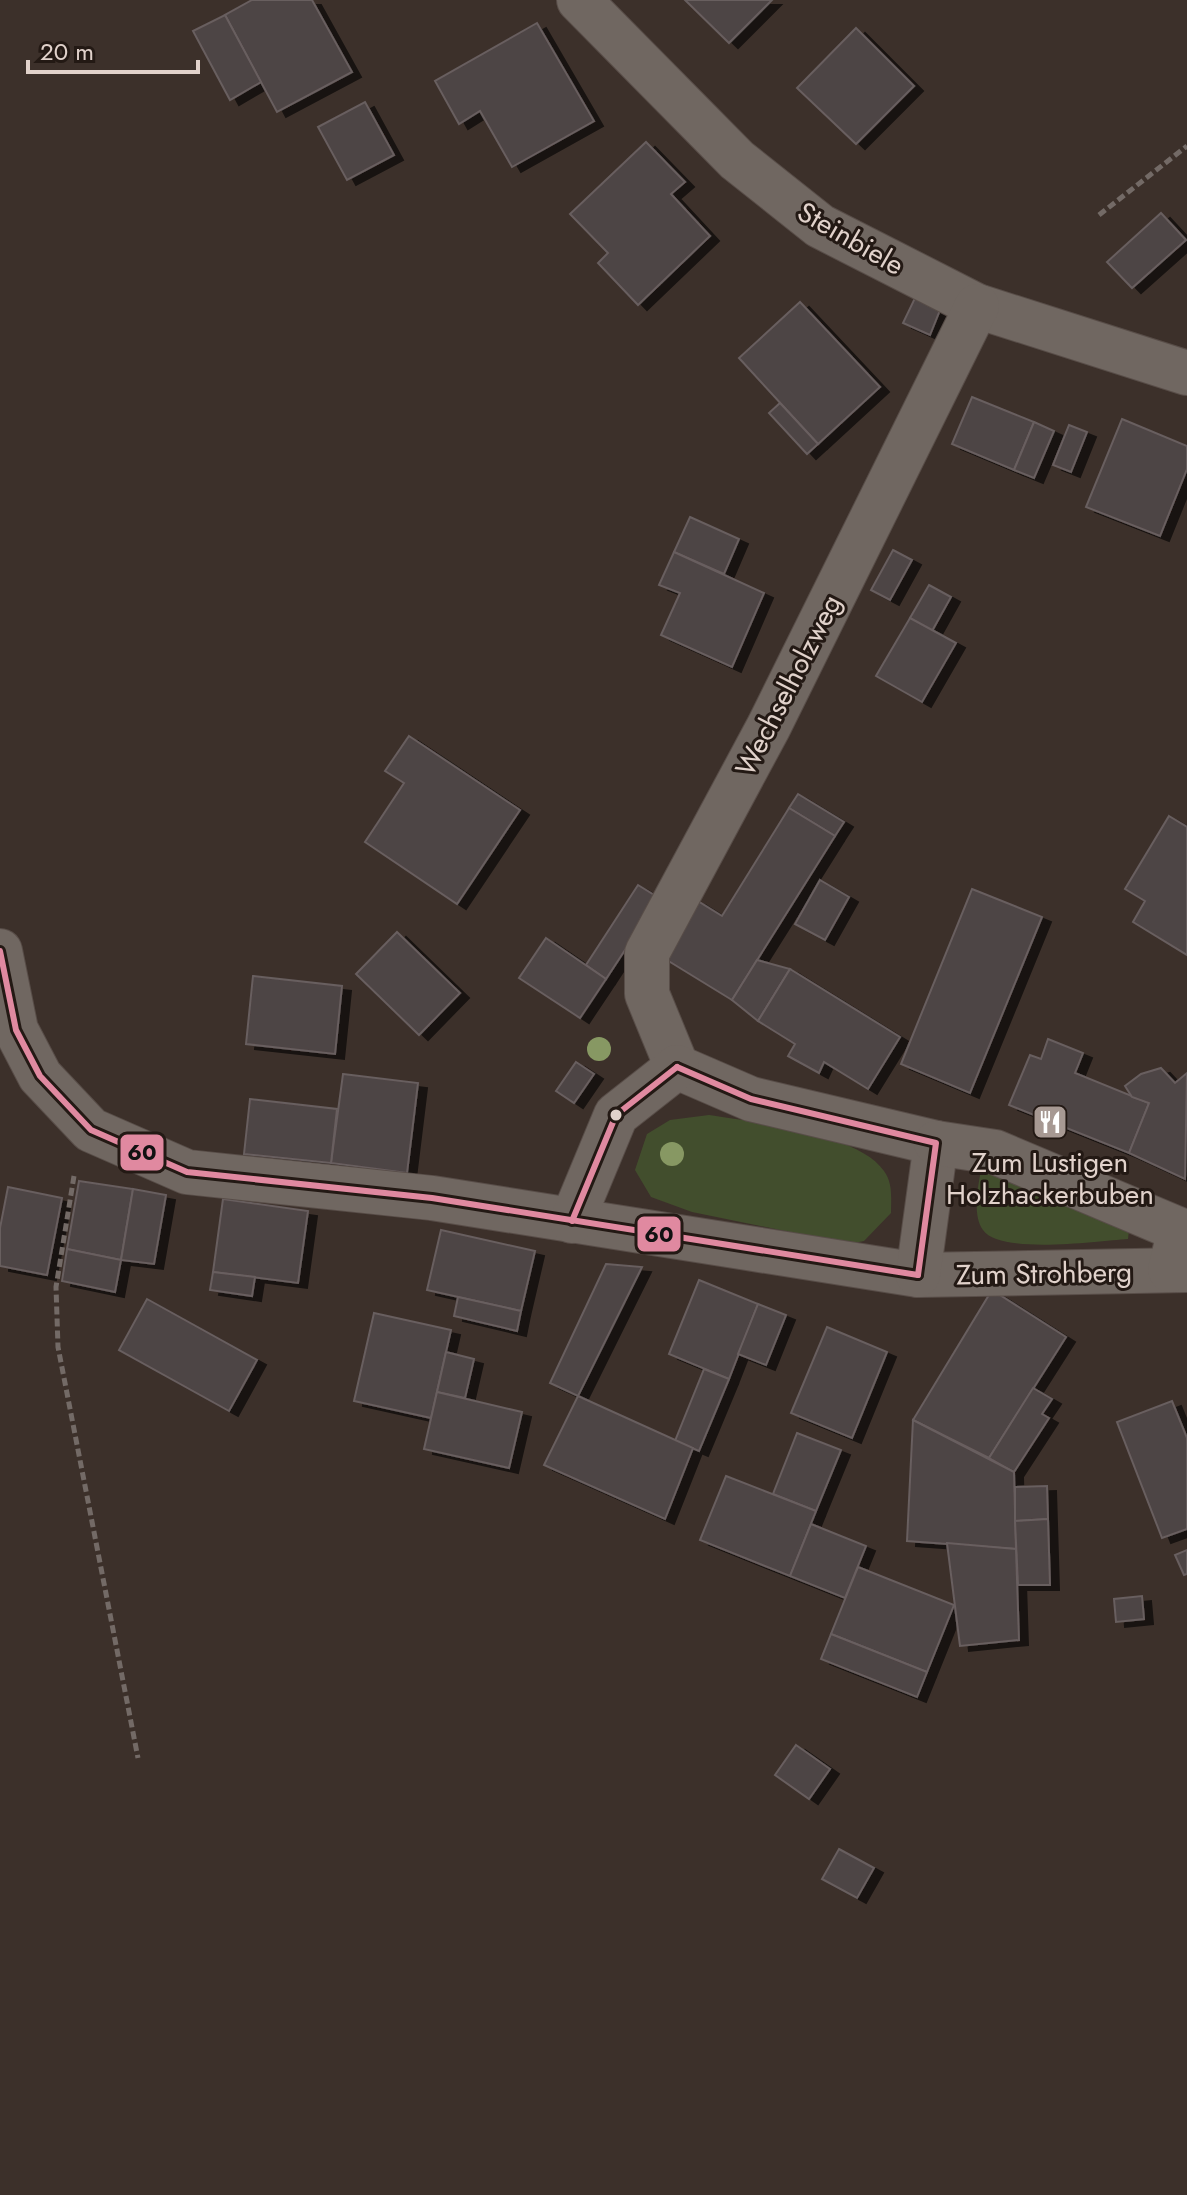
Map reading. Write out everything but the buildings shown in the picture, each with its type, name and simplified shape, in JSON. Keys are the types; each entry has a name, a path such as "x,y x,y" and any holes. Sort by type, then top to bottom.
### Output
{"street":[{"name":"Steinbiele","path":"579,0 737,160 820,226 977,306 1187,373"},
{"name":"Wechselholzweg","path":"677,1067 647,994 647,953 769,726 977,306"},
{"name":"Zum Strohberg","path":"0,951 16,1030 40,1076 91,1130 187,1172 432,1198 918,1275 1179,1270 1180,1230 995,1152 936,1143 751,1099 677,1067"},
{"path":"572,1221 616,1115 677,1067"},
{"name":"Zum Strohberg","path":"918,1275 936,1143"}],"path":[{"path":"1099,215 1187,146"},
{"path":"74,1172 56,1287 58,1347 138,1758"}],"green space":[{"path":"709,1115 804,1131 852,1147 871,1158 887,1176 891,1213 864,1241 849,1244 692,1212 651,1197 635,1170 647,1134 670,1120"},
{"path":"981,1170 1129,1230 1128,1239 1051,1245 993,1238 983,1230 978,1217"}],"transit line":[{"name":"60","path":"0,951 16,1030 40,1076 91,1130 187,1172 432,1198 918,1275"},
{"name":"60","path":"677,1067 751,1099 936,1143 918,1275"},
{"name":"60","path":"572,1221 616,1115 677,1067"}],"place":[{"name":"Zum Lustigen Holzhackerbuben","path":"1050,1122"}]}
